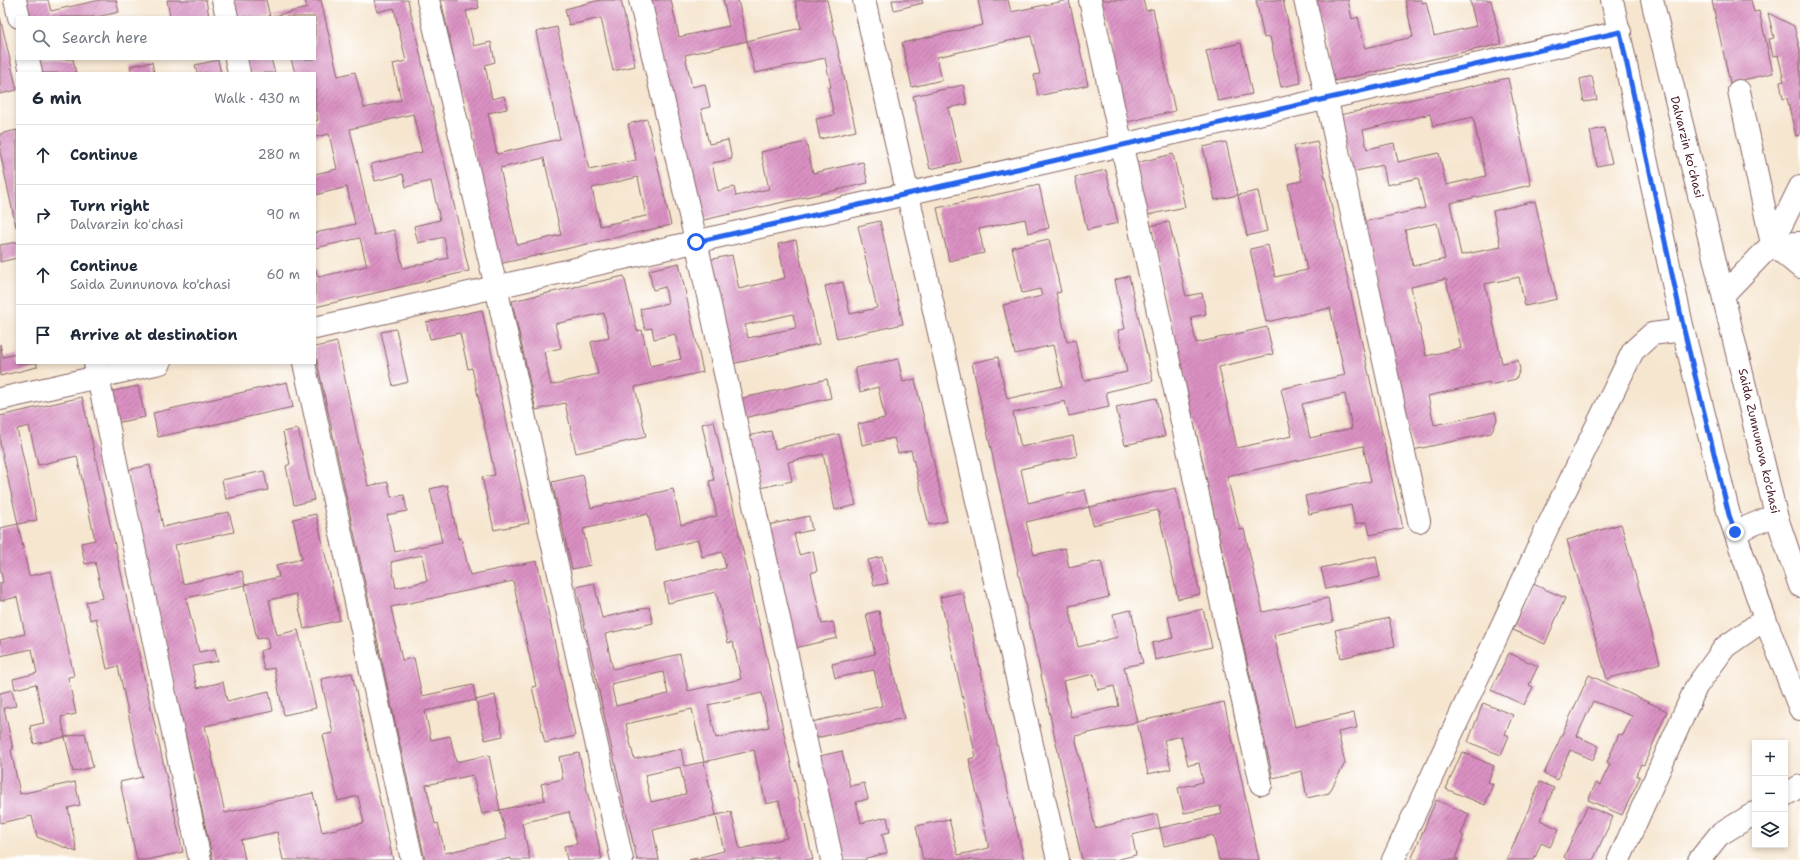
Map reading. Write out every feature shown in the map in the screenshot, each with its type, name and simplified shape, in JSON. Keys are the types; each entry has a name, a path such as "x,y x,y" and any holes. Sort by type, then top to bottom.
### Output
{"street":[{"path":"15,0 19,16"},
{"path":"223,0 227,16"},
{"path":"428,0 496,287 622,860"},
{"path":"640,0 696,242 832,860"},
{"path":"864,0 1058,860"},
{"path":"1090,0 1262,784"},
{"path":"1305,0 1419,521"},
{"path":"1612,0 1684,330 1729,515 1765,619 1800,709"},
{"name":"Dalvarzin koʻchasi","path":"1652,0 1724,294"},
{"path":"316,328 1620,32"},
{"path":"28,60 31,72"},
{"path":"236,60 239,72"},
{"path":"1739,91 1772,244 1800,267"},
{"path":"1724,294 1772,244 1800,187"},
{"path":"1772,244 1800,243"},
{"name":"Saida Zunnunova ko'chasi","path":"1724,294 1776,515 1800,586"},
{"path":"1393,860 1548,524 1633,351 1652,334 1684,330"},
{"path":"0,399 96,370 151,364"},
{"path":"304,364 412,860"},
{"path":"96,370 200,860"},
{"path":"1735,532 1776,515"},
{"path":"1620,860 1696,687 1725,647 1765,619"},
{"path":"1788,793 1800,786"},
{"path":"1698,860 1719,835 1752,815"}],"building":[{"path":"25,0 48,0 51,11 100,0 116,0 119,12 101,16 29,16"},
{"path":"167,0 206,0 209,16 170,16"},
{"path":"233,0 266,0 270,16 236,16"},
{"path":"305,0 321,0 338,76 355,72 364,108 401,100 393,64 406,61 394,8 377,12 374,0 408,0 469,271 316,307 316,270 318,277 367,266 360,238 316,248 316,233 355,224 347,187 316,195 316,174 337,169 329,134 316,137 316,121 318,120 316,111 316,72 295,72 291,60 316,60 316,16 274,16 307,8","holes":["413,114 422,152 371,164 375,181 403,174 406,187 431,181 440,220 414,226 418,243 444,237 448,258 403,268 394,230 374,235 350,129"]},
{"path":"441,0 477,0 479,8 466,11 474,46 491,42 495,62 485,65 492,99 504,96 507,109 488,113 497,154 560,139 536,32 557,27 589,170 636,160 628,124 647,119 671,225 499,264","holes":["544,158 561,235 517,245 500,168","638,177 646,216 600,226 592,188"]},
{"path":"600,0 621,0 635,66 613,71 601,18 569,25 565,9"},
{"path":"649,0 671,0 679,37 729,26 723,0 738,0 747,41 685,55 692,87 705,84 710,107 701,109 709,144 728,140 732,159 712,163 718,191 734,187 736,196 769,189 761,152 806,142 813,173 863,162 868,183 699,221"},
{"path":"795,0 827,0 856,131 820,139 816,119 834,115 828,88 831,87 825,58 755,73 747,41 801,28"},
{"path":"892,0 922,0 923,3 894,10"},
{"path":"978,0 1008,0 1011,12 1069,0 1088,85 1038,96 1034,75 1040,74 1031,36 937,57 942,80 912,87 902,43 983,25"},
{"path":"1100,0 1143,0 1146,11 1153,9 1175,111 1127,122"},
{"path":"1256,0 1283,0 1301,83 1281,87 1270,37 1264,38"},
{"path":"1315,0 1348,0 1352,19 1358,17 1365,48 1413,37 1405,0 1422,0 1422,3 1426,2 1434,36 1476,26 1470,0 1491,0 1501,44 1333,81"},
{"path":"1751,0 1754,12 1759,11 1773,73 1730,83 1712,1"},
{"path":"1768,13 1794,26 1800,50 1800,135 1796,136 1787,98 1783,99 1780,82 1784,81 1778,55 1773,56 1769,39 1774,38"},
{"path":"0,17 16,90 0,94"},
{"path":"1241,43 1252,94 1218,101 1206,51"},
{"path":"38,60 73,60 76,72 41,72"},
{"path":"218,60 221,72 197,72 195,65"},
{"path":"246,60 271,60 275,72 249,72"},
{"path":"152,62 154,72 132,72 130,66"},
{"path":"1592,76 1597,100 1584,102 1580,79"},
{"path":"1508,78 1531,185 1450,203 1461,255 1501,247 1493,211 1535,201 1557,299 1525,306 1519,277 1485,284 1502,363 1518,360 1520,370 1516,379 1490,385 1489,382 1428,396 1434,425 1495,412 1497,420 1491,433 1413,450 1363,222 1425,208 1418,178 1387,185 1383,165 1352,172 1340,115","holes":["1430,114 1433,126 1473,117 1486,176 1446,185 1439,153 1398,162 1394,143 1367,149 1363,130","1437,223 1445,259 1413,266 1405,230","1446,279 1461,348 1426,356 1411,287"]},
{"path":"963,85 967,104 948,108 961,162 930,169 913,96"},
{"path":"1604,128 1612,163 1597,166 1590,131"},
{"path":"16,130 16,227 0,152 0,134"},
{"path":"1317,141 1403,528 1370,535 1367,522 1355,524 1351,505 1309,514 1305,496 1371,481 1363,446 1227,476 1240,530 1244,529 1263,612 1328,598 1333,622 1274,635 1295,727 1354,713 1357,728 1338,732 1345,763 1329,793 1307,798 1302,771 1273,778 1150,226 1169,222 1186,296 1202,293 1206,314 1191,317 1196,343 1267,327 1273,354 1219,367 1237,448 1292,436 1281,389 1345,375 1330,308 1266,322 1250,249 1268,245 1275,277 1307,270 1288,184 1302,181 1294,146","holes":["1345,394 1352,428 1310,438 1302,404"]},
{"path":"1226,142 1238,195 1215,200 1203,147"},
{"path":"1173,154 1185,207 1147,215 1136,163"},
{"path":"1106,170 1118,223 1087,230 1075,177"},
{"path":"1039,185 1049,228 1028,233 1025,219 979,229 984,253 949,261 937,208"},
{"path":"1258,191 1267,231 1247,236 1238,195"},
{"path":"880,221 903,324 837,339 825,286 843,282 850,314 877,308 858,226"},
{"path":"1049,239 1061,292 1056,293 1067,342 1075,340 1084,381 1127,372 1118,330 1125,329 1115,280 1129,276 1153,381 1106,392 1109,407 1069,416 1065,401 1013,413 1021,447 1073,436 1077,456 1021,469 1028,503 1085,490 1089,507 1026,522 1034,555 1065,548 1069,568 1101,561 1109,597 1069,606 1078,647 1118,637 1113,614 1131,610 1143,663 1124,667 1137,722 1075,736 1095,828 1157,814 1160,828 1132,835 1136,855 1115,860 1082,860 972,363 998,357 1007,399 1062,386 1053,345 1015,354 1003,305 1042,296 1040,289 1022,293 1012,247","holes":["1094,674 1098,690 1114,686 1119,706 1071,717 1063,681"]},
{"path":"796,240 819,344 732,364 708,260 732,255 739,289 785,278 778,244","holes":["793,314 796,328 748,338 745,325"]},
{"path":"16,242 16,258 0,262 0,245"},
{"path":"679,263 703,372 635,387 646,437 576,453 565,403 536,410 512,301 624,276 637,331 642,330 650,366 681,359 675,334 654,339 652,328 645,329 640,309 668,303 665,287 653,290 649,270","holes":["604,313 609,337 591,342 598,374 551,385 544,352 561,348 555,324"]},
{"path":"482,310 529,523 494,530 482,477 495,475 472,368 468,369 460,333 430,339 426,322"},
{"path":"396,329 408,382 393,386 381,332"},
{"path":"337,342 368,486 388,482 391,497 404,495 407,511 387,515 395,552 442,542 430,489 447,485 458,539 461,538 470,575 537,561 575,736 545,743 532,687 536,686 513,581 391,607 402,660 414,658 422,696 473,685 476,700 425,711 431,740 450,736 456,762 489,755 500,810 545,800 541,784 563,779 559,757 579,753 602,860 567,860 564,846 577,844 569,812 522,823 530,860 511,860 511,858 502,860 425,860 316,357 316,347","holes":["422,555 427,581 396,588 391,562","473,775 482,814 500,810 507,839 445,853 438,823 435,824 426,785"]},
{"path":"0,344 3,357 16,354 16,364 37,364 37,367 0,376"},
{"path":"898,359 903,382 915,379 947,521 929,525 911,450 898,453 894,438 862,445 858,424 885,418 878,387 860,392 855,368"},
{"path":"827,379 831,398 744,418 739,399"},
{"path":"287,382 293,407 158,437 153,413"},
{"path":"138,386 145,417 116,423 109,392"},
{"path":"82,397 183,852 147,860 137,860 120,782 142,777 118,666 107,669 96,618 90,620 86,602 103,598 95,562 85,564 81,543 95,540 77,456 38,465 29,426 17,429 37,520 18,524 0,443 0,416"},
{"path":"1156,398 1165,436 1125,445 1116,407"},
{"path":"714,421 813,860 778,860 778,857 765,860 689,860 724,851 716,815 653,830 659,860 637,860 576,587 594,583 602,618 649,607 653,623 605,634 613,669 680,654 688,691 741,679 733,642 728,643 716,592 668,603 664,583 726,568 722,552 702,557 698,540 656,550 648,514 583,529 591,565 572,569 552,482 583,475 591,508 673,489 681,525 717,516 709,481 714,480 702,424","holes":["663,672 668,694 616,706 611,684","762,693 769,727 716,738 708,705","692,709 704,762 684,766 681,749 634,759 626,724","754,750 766,804 779,801 787,838 740,849 731,812 716,815 704,762","680,767 686,794 651,802 645,775"]},
{"path":"298,429 314,500 294,505 286,466 290,464 283,432"},
{"path":"771,431 775,449 839,434 856,505 835,510 823,454 788,462 792,481 760,488 748,436"},
{"path":"150,465 163,527 229,512 234,532 175,545 183,584 242,571 245,585 186,598 199,652 215,649 218,661 192,666 197,688 223,682 227,701 269,691 273,711 205,726 225,813 313,793 322,832 364,823 358,796 338,801 323,735 333,733 321,679 352,673 393,860 283,860 277,832 241,840 245,860 213,860 127,470"},
{"path":"264,471 268,490 226,499 222,480"},
{"path":"1176,488 1200,594 1178,599 1158,510 1093,525 1089,507"},
{"path":"316,514 340,620 304,629 296,594 269,600 277,635 298,630 316,708 284,715 274,668 264,670 260,651 269,648 267,637 257,639 245,585 279,577 276,565 302,559 293,519"},
{"path":"809,516 812,530 794,534 799,555 813,551 817,571 811,573 822,624 833,622 837,638 795,648 768,525"},
{"path":"18,524 29,576 51,571 74,676 68,677 76,714 61,717 65,737 34,744 30,726 44,723 36,684 15,689 13,679 37,673 32,649 0,656 0,640 25,634 17,597 0,601 0,583 3,582 0,567 0,528"},
{"path":"1621,524 1660,663 1607,679 1567,540"},
{"path":"1376,556 1380,577 1326,589 1321,568"},
{"path":"882,557 888,583 874,586 868,560"},
{"path":"1533,584 1565,598 1545,644 1513,630"},
{"path":"963,592 1024,860 923,860 916,826 949,819 958,855 989,848 969,759 976,757 940,597"},
{"path":"1203,609 1212,647 1155,660 1152,643 1173,638 1168,617"},
{"path":"879,611 904,718 816,738 812,722 882,706 874,670 835,678 832,664 875,654 866,614"},
{"path":"1389,618 1395,646 1341,658 1335,630"},
{"path":"1509,653 1538,666 1529,685 1533,687 1524,705 1491,690"},
{"path":"1589,675 1667,711 1644,765 1641,764 1636,775 1640,777 1622,815 1588,800 1596,783 1600,785 1610,764 1607,762 1619,734 1623,735 1632,716 1593,701 1577,736 1599,746 1593,760 1570,750 1557,780 1544,774"},
{"path":"12,690 16,706 4,708 13,749 11,750 20,794 75,782 80,805 68,808 77,852 37,837 32,816 0,823 0,693"},
{"path":"495,695 503,736 485,740 476,700"},
{"path":"1224,702 1259,860 1219,860 1213,835 1164,846 1160,828 1222,814 1220,806 1184,813 1178,788 1203,782 1199,763 1188,765 1181,736 1164,740 1171,769 1148,774 1137,722"},
{"path":"1483,703 1513,715 1505,734 1509,736 1501,755 1468,742"},
{"path":"85,733 93,767 73,772 65,737"},
{"path":"842,751 850,786 864,783 868,799 856,802 861,823 887,817 890,832 882,834 887,853 866,858 866,860 843,860 820,756"},
{"path":"1462,752 1494,766 1488,782 1493,784 1485,805 1446,789"},
{"path":"1540,782 1554,788 1540,820 1559,829 1550,847 1541,843 1534,860 1507,860"},
{"path":"1436,800 1469,814 1461,834 1464,836 1455,858 1459,860 1411,860"},
{"path":"1587,806 1613,817 1593,860 1567,860 1564,857"}],"route":[{"path":"696,242 1620,32 1684,330 1729,515 1735,532"}]}
